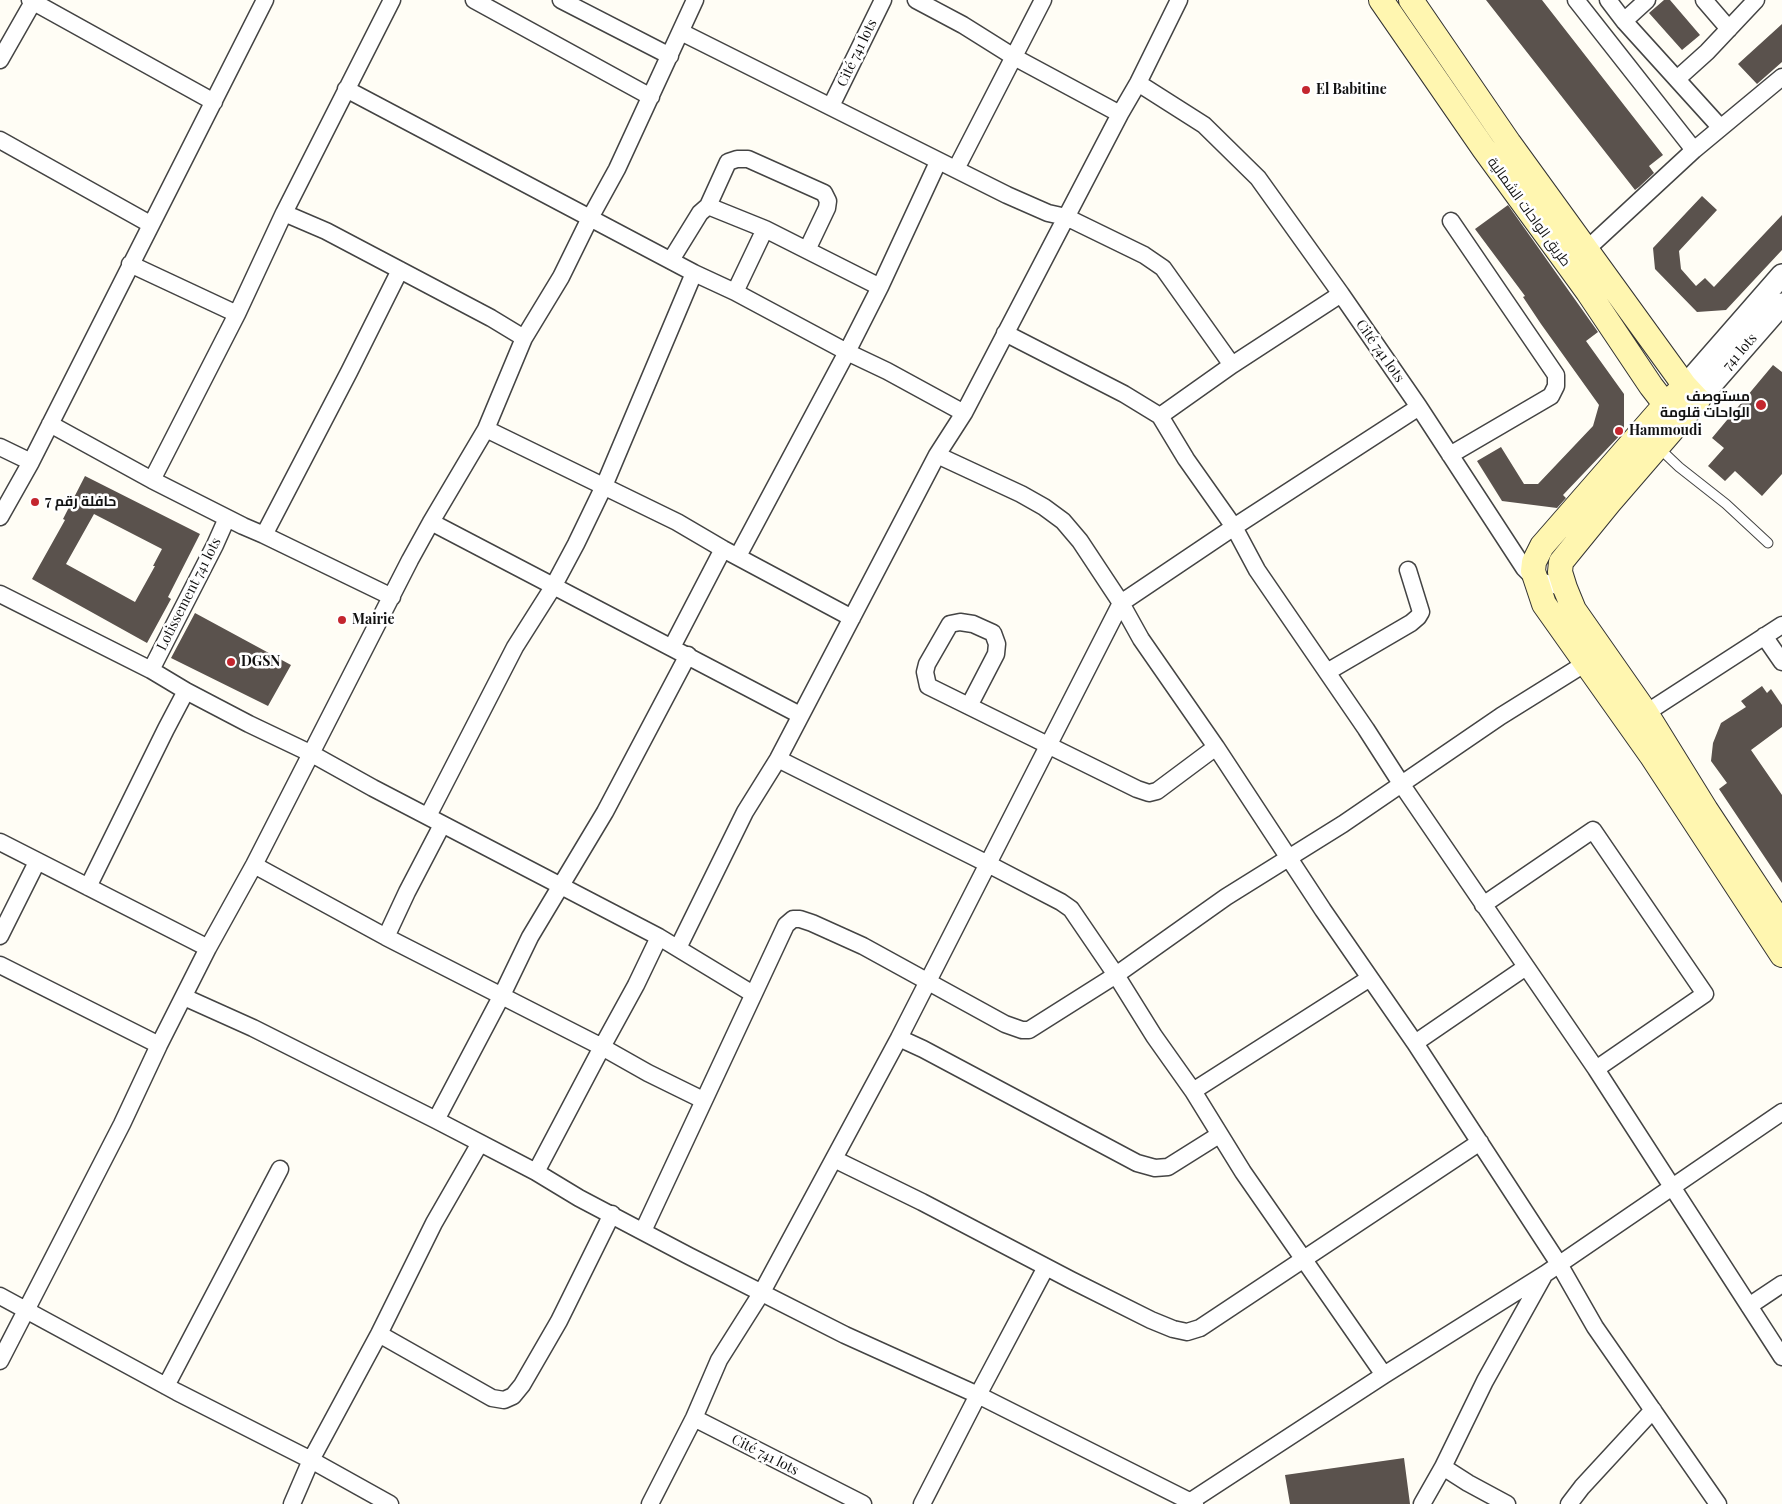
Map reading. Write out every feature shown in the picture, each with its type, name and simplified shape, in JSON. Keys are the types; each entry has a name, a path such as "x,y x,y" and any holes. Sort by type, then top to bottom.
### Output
{"main road":[{"name":"طريق الواحات الشمالية","path":"1381,0 1484,150 1588,292 1651,386 1672,413"},
{"name":"طريق الواحات الشمالية","path":"1410,0 1509,143 1692,393"},
{"path":"1692,393 1542,546 1534,562 1534,571 1544,604 1651,755 1782,956"},
{"path":"1672,413 1658,447 1561,562 1560,572 1574,610 1646,713 1706,810 1782,925"}],"street":[{"path":"0,516 31,462 265,0"},
{"path":"152,480 237,314 284,213 392,0"},
{"path":"474,0 651,97"},
{"path":"561,0 670,56"},
{"path":"0,1361 122,1124 208,948 254,865 431,522 486,429 524,338 561,277 617,169 695,0"},
{"name":"Cité 741 lots","path":"831,106 882,0"},
{"path":"916,0 963,25 1014,57 1120,114"},
{"path":"956,169 1043,0"},
{"path":"1576,0 1694,150"},
{"path":"1608,0 1624,21 1720,127"},
{"path":"1624,21 1647,0"},
{"path":"1704,0 1729,29"},
{"path":"0,60 32,1 214,102"},
{"path":"678,948 745,812 778,759 937,455 964,413 1005,332 1138,83 1173,2"},
{"path":"1676,79 1707,52 1751,2"},
{"path":"681,32 831,106 938,162 1048,213 1066,217 1144,255 1163,268 1232,366"},
{"path":"1587,249 1720,127 1782,77"},
{"name":"Cité 741 lots","path":"1138,83 1204,125 1258,178 1419,407 1515,557 1536,580"},
{"path":"346,89 964,413"},
{"path":"0,140 150,224"},
{"path":"671,260 700,213 708,206 728,162 737,159 748,159 824,193 828,201 827,208 807,250"},
{"path":"672,647 847,352 880,287 938,162"},
{"path":"708,206 765,230 880,287"},
{"path":"284,213 326,231 491,318 524,338"},
{"path":"1450,455 1551,396 1556,386 1556,375 1451,221"},
{"path":"736,292 765,230"},
{"path":"130,264 237,314"},
{"path":"264,535 350,372 400,270"},
{"path":"428,816 515,647 553,587 604,486 694,273"},
{"path":"1692,393 1782,275"},
{"path":"1160,416 1341,294"},
{"name":"741 lots","path":"1692,393 1782,304"},
{"path":"1005,332 1124,394 1160,416 1186,459 1234,527 1257,570 1596,1069 1782,1357"},
{"path":"650,1504 694,1418 719,1360 762,1292 899,1038 1121,603 1419,407"},
{"path":"50,424 226,518 392,597"},
{"path":"486,429 677,522 852,618"},
{"path":"0,447 31,462"},
{"path":"937,455 1021,494 1044,507 1062,521 1080,541 1121,603 1141,639 1216,747 1288,858 1415,1043 1480,1142 1559,1264 1595,1327 1718,1504"},
{"name":"Lotissement 741 lots","path":"151,670 216,546 226,518"},
{"path":"431,522 800,715"},
{"path":"1327,672 1411,623 1418,617 1421,612 1408,570"},
{"path":"1536,580 1565,588"},
{"path":"0,594 151,670 186,691 312,754 442,825 659,936 753,994"},
{"path":"969,706 996,654 997,644 993,633 973,624 960,622 950,624 927,664 925,672 928,686 1137,789 1149,793 1157,791 1216,747"},
{"path":"1646,713 1782,624"},
{"path":"1764,636 1782,662"},
{"path":"436,1120 502,995 530,937 605,812 688,656"},
{"path":"644,1231 753,994 786,925 793,919 800,919 863,946 1006,1024 1022,1030 1029,1030 1116,975 1226,897 1402,785 1501,716 1586,663"},
{"path":"88,887 186,691"},
{"path":"778,759 988,864 1071,909 1116,975 1154,1036 1193,1091 1219,1135 1384,1375"},
{"path":"386,937 442,825"},
{"path":"1483,905 1593,830 1705,994 1596,1069"},
{"path":"0,842 208,948"},
{"path":"0,936 37,862"},
{"path":"254,865 386,937 703,1100"},
{"path":"536,1172 636,985 659,936"},
{"path":"0,965 159,1045"},
{"path":"1415,1043 1526,967"},
{"path":"1193,1091 1370,978"},
{"path":"184,997 253,1028 436,1120 536,1172 579,1198 845,1335 978,1395 1192,1503 1384,1375 1545,1274 1782,1112"},
{"path":"899,1038 1136,1163 1155,1168 1168,1167 1219,1135"},
{"path":"834,1159 922,1202 1151,1320 1173,1329 1187,1332 1200,1328 1480,1142"},
{"path":"292,1504 311,1460 379,1334 434,1223 480,1143"},
{"path":"166,1386 280,1169"},
{"path":"379,1334 492,1398 504,1400 513,1396 522,1385 559,1321 612,1214"},
{"path":"922,1504 1046,1267"},
{"path":"1422,1504 1485,1382 1545,1274"},
{"path":"1748,1306 1782,1284"},
{"path":"0,1296 166,1386 311,1460 390,1504"},
{"path":"1568,1504 1653,1410"},
{"name":"Cité 741 lots","path":"694,1418 833,1498 863,1504"},
{"path":"1442,1467 1506,1504"}],"lane":[{"path":"1658,447 1679,467 1726,504 1768,543"}],"building":[{"path":"1486,0 1542,0 1663,155 1649,166 1654,173 1639,187 1635,190"},
{"path":"1664,0 1670,0 1700,35 1682,50 1649,13"},
{"path":"1782,24 1782,62 1757,84 1738,64"},
{"path":"1702,196 1717,210 1679,251 1681,269 1696,286 1705,278 1714,287 1782,215 1782,250 1726,310 1697,312 1655,269 1653,248"},
{"path":"1508,205 1598,332 1586,341 1624,394 1624,431 1563,495 1566,498 1557,508 1502,501 1477,461 1501,447 1524,484 1538,484 1593,426 1599,405 1541,324 1523,297 1525,296 1475,229"},
{"name":"مستوصف الواحات قلومة","path":"1773,365 1782,372 1782,474 1762,496 1735,471 1725,481 1708,466 1724,448 1712,438"},
{"path":"85,476 200,534 168,597 171,599 147,643 32,579 65,520 63,519","holes":["94,514 162,549 135,602 66,564"]},
{"name":"DGSN","path":"195,613 291,665 268,706 171,658"},
{"path":"1762,686 1767,693 1771,689 1782,705 1782,727 1751,750 1782,795 1782,883 1719,789 1727,783 1711,761 1713,743 1721,723 1746,707 1741,701"},
{"path":"1404,1458 1410,1504 1290,1504 1285,1475"}],"place":[{"name":"El Babitine","path":"1306,90"},
{"name":"مستوصف الواحات قلومة","path":"1761,405"},
{"name":"Hammoudi","path":"1619,431"},
{"name":"حافلة رقم 7","path":"35,502"},
{"name":"Mairie","path":"342,620"},
{"name":"DGSN","path":"231,662"}]}
